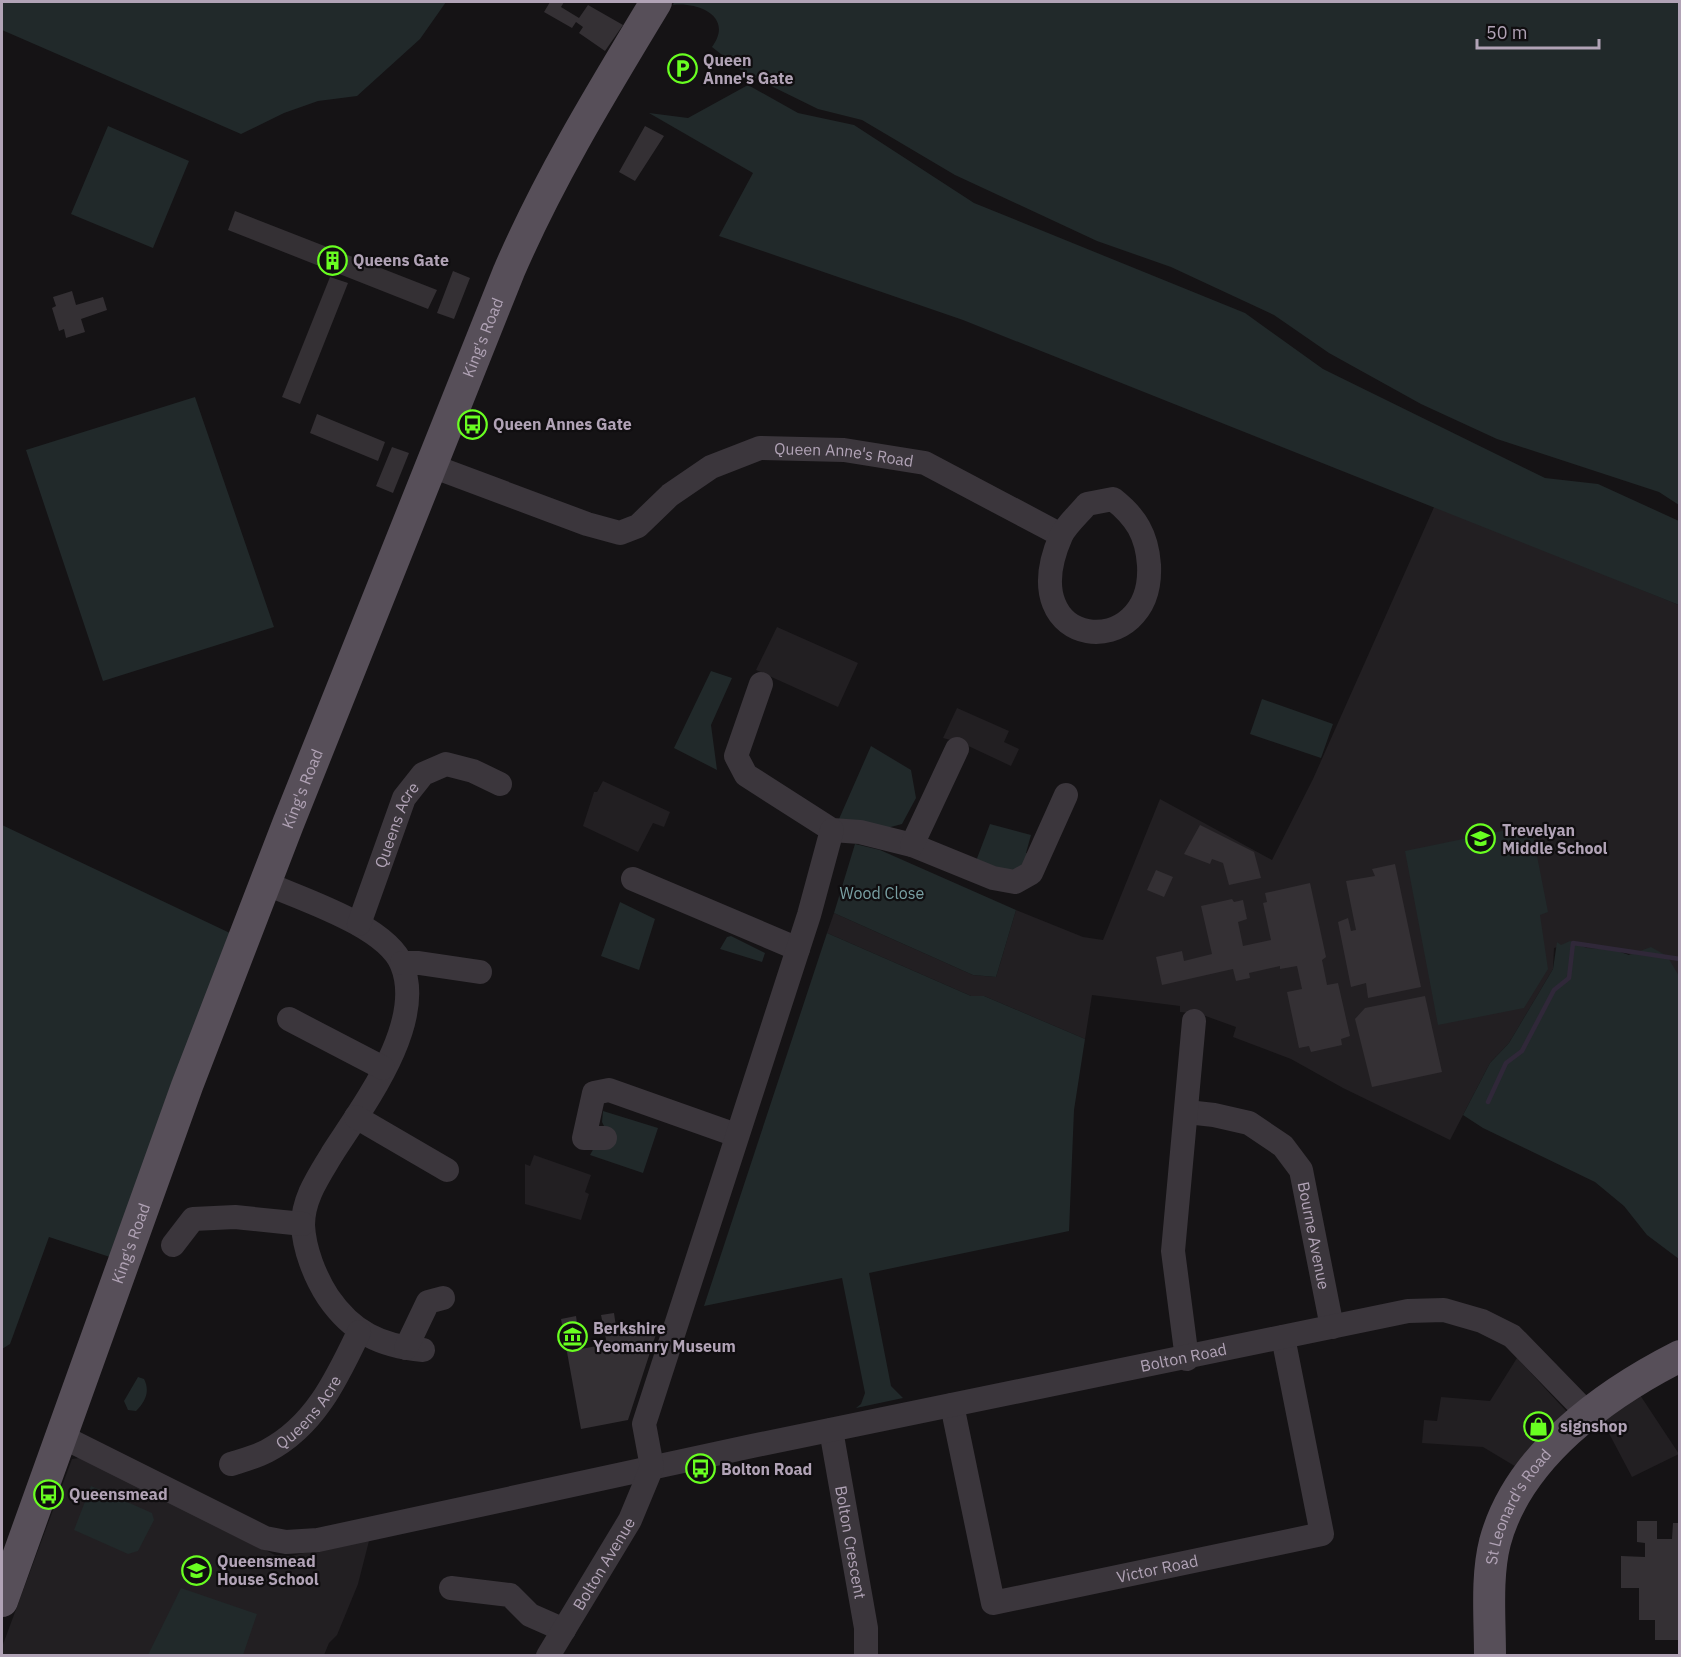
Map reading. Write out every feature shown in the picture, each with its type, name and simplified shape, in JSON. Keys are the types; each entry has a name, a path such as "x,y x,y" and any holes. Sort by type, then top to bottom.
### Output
{"main road":[{"name":"King's Road","path":"2,1601 126,1249 265,883 533,215 588,112 656,2"},
{"name":"St Leonard's Road","path":"1490,1656 1494,1544 1505,1510 1528,1475 1587,1413 1620,1388 1680,1356"}],"street":[{"name":"Queen Anne's Road","path":"432,466 587,524 620,534 638,526 670,495 711,467 760,448 844,450 925,464 1061,535"},
{"path":"1113,500 1133,515 1148,549 1150,586 1136,613 1113,629 1089,633 1066,624 1053,604 1051,571 1061,535 1087,504 1113,500"},
{"path":"761,684 736,756 746,775 832,830 860,832 912,845 993,878 1015,882 1031,873 1066,795"},
{"path":"912,845 957,749"},
{"name":"Queens Acre","path":"359,924 404,798 423,774 446,764 473,771 500,784"},
{"path":"652,1467 644,1424 798,950 832,830"},
{"path":"633,879 798,950"},
{"path":"265,883 359,924 394,950 402,963 405,976 406,1007 400,1036 356,1117 310,1190 303,1224 308,1252 320,1284 338,1310 359,1332 414,1349 428,1302 443,1298"},
{"path":"402,963 419,963 480,972"},
{"path":"289,1018 383,1068"},
{"path":"1187,1359 1173,1251 1194,1021"},
{"path":"604,1138 584,1138 594,1093 609,1090 736,1136"},
{"name":"Bourne Avenue","path":"1187,1112 1249,1123 1283,1146 1301,1170 1332,1327"},
{"path":"356,1117 447,1170"},
{"path":"173,1245 193,1219 235,1217 303,1224"},
{"name":"Bolton Road","path":"61,1436 265,1538 286,1542 318,1540 652,1467 1187,1359 1408,1311 1444,1310 1482,1321 1512,1336 1587,1413"},
{"name":"Queens Acre","path":"231,1464 267,1452 305,1424 336,1380 359,1332"},
{"name":"Victor Road","path":"952,1406 993,1603 1322,1534 1283,1337"},
{"name":"Bolton Crescent","path":"831,1430 866,1628 866,1656"},
{"name":"Bolton Avenue","path":"548,1656 630,1520 652,1467"},
{"path":"451,1588 510,1595 530,1615 564,1630"}],"shaded area":[{"name":"Trevelyan Middle School","path":"1435,505 1679,605 1679,976 1619,950 1587,948 1575,943 1554,948 1553,969 1509,1043 1490,1063 1450,1140 1343,1088 1291,1059 1233,1037 1236,1027 1200,1014 1180,1012 1180,1006 1092,995 1085,1039 984,996 971,996 827,933 834,913 973,975 996,977 1016,910 1083,937 1103,940 1160,799 1272,860 1313,779"},
{"path":"777,627 858,663 838,707 756,670"},
{"path":"957,708 1009,731 1004,742 1019,749 1011,766 962,743 943,738"},
{"path":"603,781 670,812 664,827 653,823 638,852 583,826 594,792 597,792"},
{"path":"534,1155 591,1175 585,1192 589,1194 581,1220 525,1204 525,1164 530,1166"},
{"path":"1517,1358 1568,1413 1518,1468 1483,1447 1422,1443 1424,1420 1437,1421 1441,1397 1490,1401"},
{"path":"1640,1395 1679,1454 1632,1477 1603,1422"},
{"name":"Queensmead House School","path":"86,1457 275,1555 291,1556 370,1537 358,1584 337,1635 329,1643 324,1655 2,1656 2,1647 72,1459"}],"green space":[{"path":"2,2 446,2 420,39 357,96 318,101 284,113 241,134 2,30"},
{"path":"674,2 1679,2 1679,505 1659,492 1497,439 1421,404 1329,353 1274,315 1171,267 1097,241 955,175 862,120 818,109 745,73 712,47 718,36 719,27 710,14 693,6 673,5"},
{"path":"748,85 798,113 854,125 974,203 1245,313 1323,369 1545,478 1598,484 1679,521 1679,605 963,320 719,236 753,173 649,113 688,118"},
{"path":"108,126 189,161 153,248 71,214"},
{"path":"195,397 274,627 103,681 26,450"},
{"path":"711,671 732,678 711,725 717,770 674,748"},
{"path":"1262,699 1333,724 1321,758 1250,734"},
{"path":"871,746 911,770 916,798 902,824 887,828 839,819"},
{"path":"990,824 1031,835 1026,853 1039,857 1033,872 973,869"},
{"path":"2,825 232,934 113,1258 49,1237 10,1344 2,1349"},
{"path":"1531,825 1548,912 1540,915 1548,969 1524,1008 1438,1025 1405,851"},
{"name":"Wood Close","path":"855,844 880,850 1016,910 996,977 973,975 834,913"},
{"path":"620,902 655,919 639,970 601,956"},
{"path":"827,933 971,996 984,996 1085,1039 1074,1110 1069,1231 869,1273 891,1386 903,1398 856,1408 861,1404 865,1393 842,1278 704,1306"},
{"path":"731,936 765,953 762,962 720,949 727,937"},
{"path":"1570,941 1587,948 1612,949 1629,955 1651,947 1667,956 1679,976 1679,1259 1647,1235 1624,1206 1595,1182 1483,1128 1463,1115 1490,1063 1509,1043 1553,969 1557,942 1561,945"},
{"path":"603,1111 658,1128 643,1173 590,1155 605,1128 602,1122"},
{"path":"138,1377 144,1379 147,1388 146,1396 136,1411 128,1410 124,1401"},
{"path":"91,1486 152,1513 154,1520 138,1551 128,1554 74,1530"},
{"path":"181,1588 257,1614 243,1655 148,1655"}],"building":[{"path":"550,2 564,2 561,7 579,18 588,5 623,25 605,51 579,33 583,27 576,22 572,28 544,12"},
{"path":"645,126 664,136 635,181 619,172"},
{"name":"Queens Gate","path":"235,211 437,290 428,309 228,230"},
{"path":"453,271 470,278 454,319 437,313"},
{"name":"Queens Gate","path":"330,277 348,283 300,404 282,397"},
{"path":"72,291 76,305 103,297 107,310 81,319 85,332 66,338 64,329 59,331 52,308 56,306 53,297"},
{"path":"317,414 385,442 378,461 310,433"},
{"path":"392,447 409,453 393,493 376,486"},
{"path":"1200,825 1254,852 1261,878 1229,885 1223,863 1212,859 1210,864 1184,854"},
{"path":"1395,864 1421,987 1368,998 1366,983 1351,987 1338,922 1348,918 1351,931 1356,930 1346,881 1375,876 1372,869"},
{"path":"1156,870 1173,877 1164,897 1147,890"},
{"path":"1310,883 1326,957 1322,960 1327,985 1338,983 1350,1036 1341,1039 1342,1045 1311,1052 1309,1046 1299,1048 1287,992 1302,989 1297,966 1280,969 1280,966 1249,973 1250,978 1236,981 1233,969 1162,985 1156,957 1182,951 1184,961 1212,954 1201,906 1232,899 1234,902 1243,900 1247,919 1238,922 1243,946 1271,940 1263,903 1267,902 1265,893"},
{"path":"1425,996 1442,1072 1372,1087 1355,1019 1365,1008"},
{"path":"614,1313 616,1327 634,1323 657,1331 628,1420 581,1429 561,1319 576,1316 581,1349 607,1344 601,1315"},
{"path":"1637,1521 1657,1521 1657,1539 1672,1539 1673,1523 1680,1523 1680,1640 1655,1640 1655,1620 1639,1620 1639,1588 1621,1588 1621,1556 1645,1557 1645,1543 1637,1542"}],"waterway":[{"path":"1488,1102 1506,1063 1522,1051 1554,990 1569,978 1573,943 1680,959"}],"place":[{"name":"Queen Anne's Gate","path":"682,69"},
{"name":"Queens Gate","path":"332,260"},
{"name":"Queen Annes Gate","path":"472,424"},
{"name":"Trevelyan Middle School","path":"1481,839"},
{"name":"Berkshire Yeomanry Museum","path":"572,1337"},
{"name":"signshop","path":"1539,1426"},
{"name":"Bolton Road","path":"700,1469"},
{"name":"Queensmead","path":"48,1494"},
{"name":"Queensmead House School","path":"196,1570"}]}
